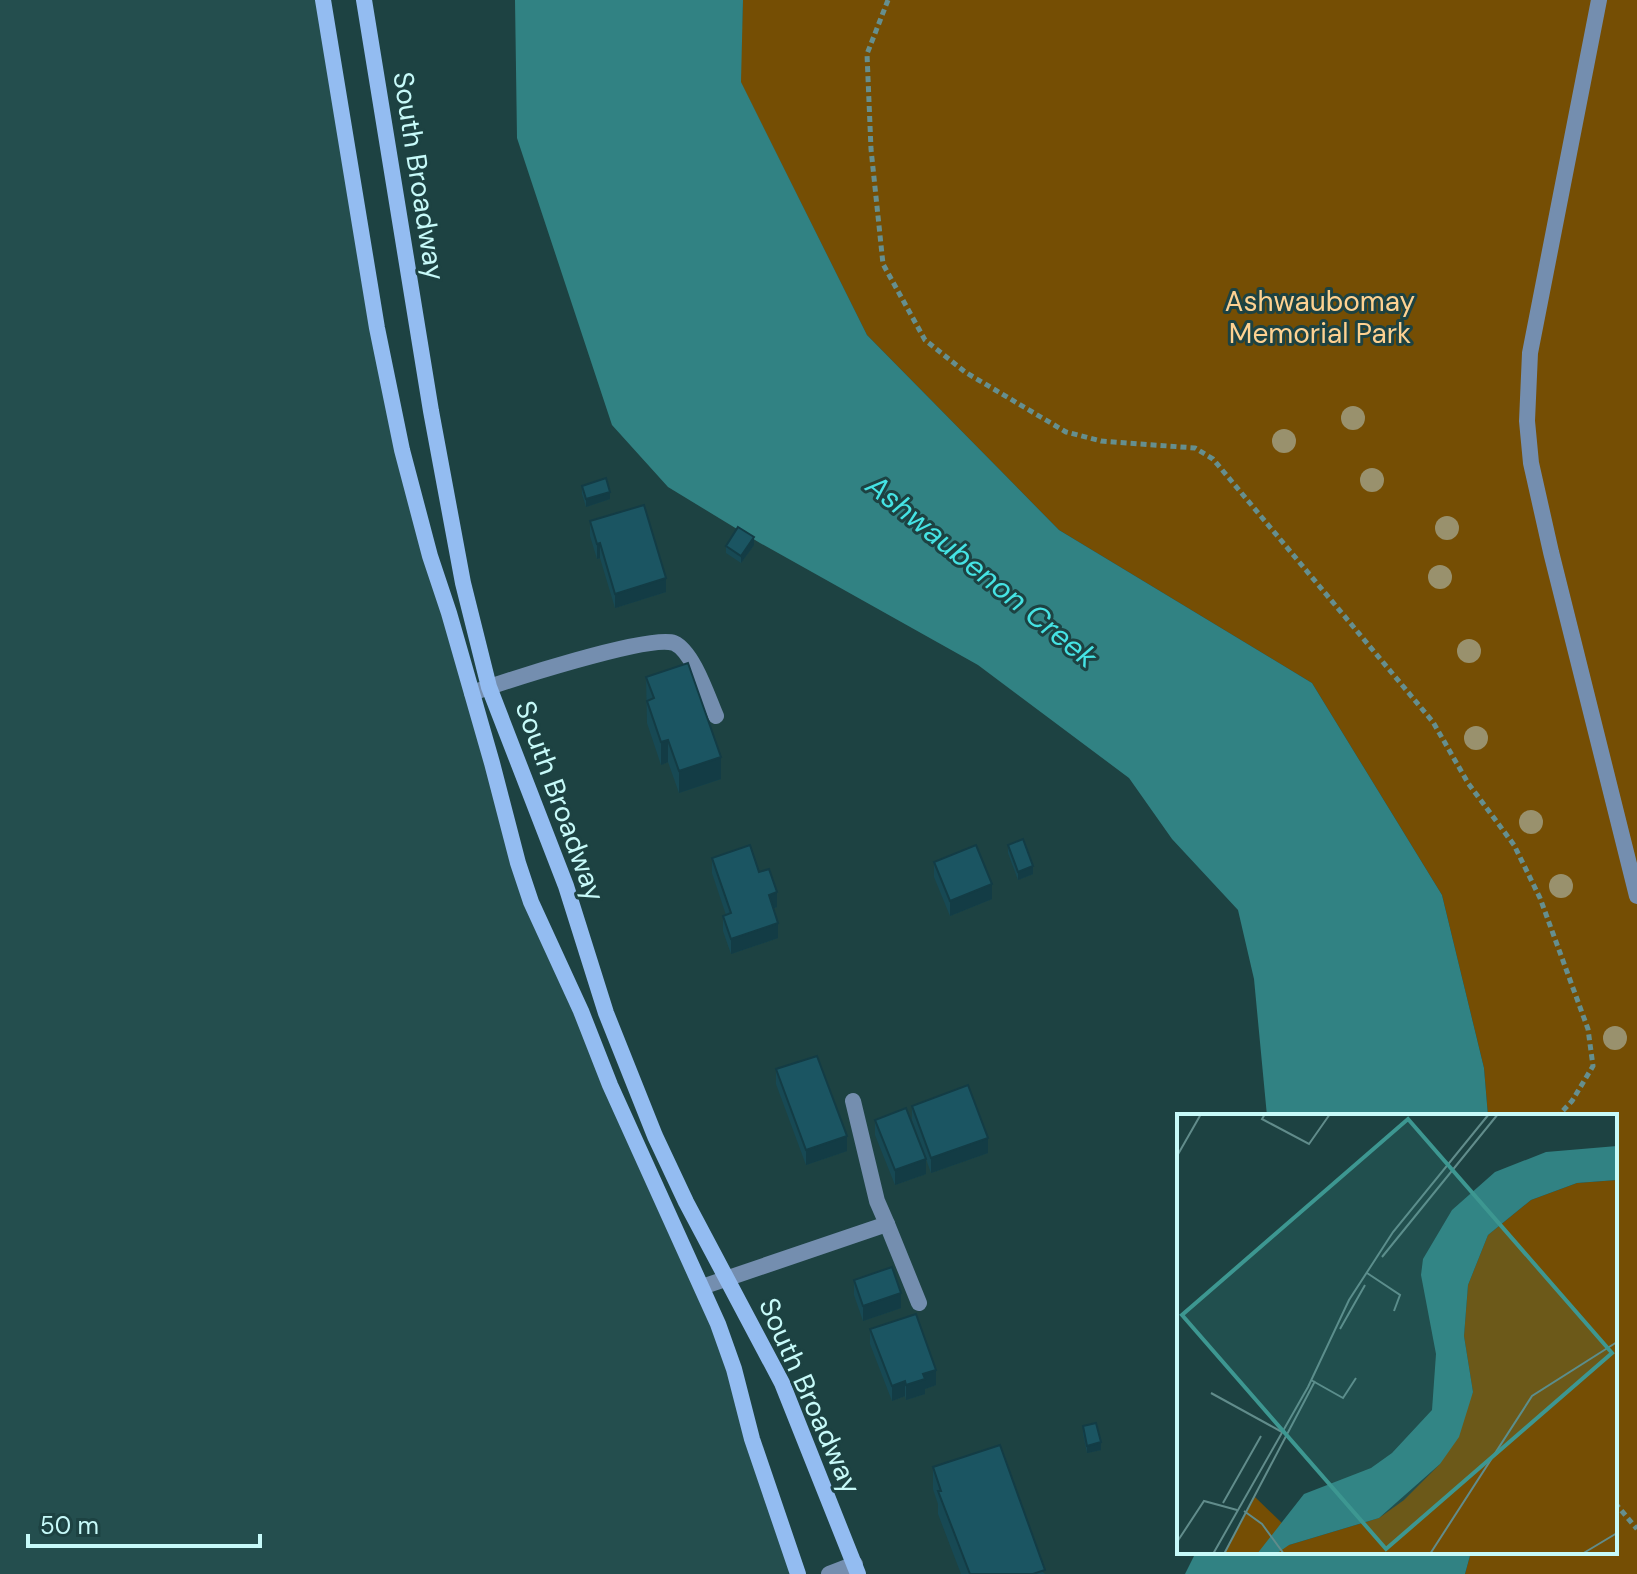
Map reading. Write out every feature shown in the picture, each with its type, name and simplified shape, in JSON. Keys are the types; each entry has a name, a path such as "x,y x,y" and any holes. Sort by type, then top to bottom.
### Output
{"street":[{"name":"South Broadway","path":"323,0 377,328 402,450 505,819 531,902 702,1287 734,1369 752,1439 798,1574"},
{"name":"South Broadway","path":"364,0 431,411 463,583 489,687 566,886 606,1013 628,1070 661,1149 782,1383 857,1569"},
{"path":"1599,0 1530,353 1527,421 1531,463 1551,552 1637,896"},
{"path":"472,693 642,643 674,643 689,657 716,716"},
{"path":"853,1101 877,1201 919,1303"},
{"path":"702,1287 887,1224"},
{"path":"829,1574 857,1569"}],"path":[{"path":"888,0 867,54 871,149 883,264 925,340 965,372 1066,432 1101,441 1195,448 1213,459 1433,722 1468,783 1514,845 1540,898 1588,1029 1593,1066 1572,1101 1560,1114"},
{"path":"1617,1505 1637,1529"}],"shaded area":[{"path":"0,0 323,0 377,328 518,863 718,1324 798,1574 0,1574"}],"green space":[{"name":"Ashwaubomay Memorial Park","path":"743,0 1637,0 1637,1574 1465,1574 1470,1554 1617,1554 1617,1114 1488,1114 1484,1068 1442,895 1312,683 1059,530 867,335 740,81"}],"water":[{"name":"Ashwaubenon Creek","path":"515,0 743,0 741,82 867,335 1059,530 1312,683 1442,895 1484,1068 1488,1114 1267,1114 1254,979 1238,910 1172,839 1129,778 978,665 760,543 668,487 612,425 517,138"},
{"path":"1195,1554 1470,1554 1465,1574 1185,1574"}],"building":[{"path":"606,478 610,492 586,499 582,486"},
{"path":"644,505 666,578 615,594 590,521"},
{"path":"738,527 754,537 741,556 726,546"},
{"path":"688,663 721,757 679,771 668,740 661,742 647,701 654,698 646,677"},
{"path":"1023,839 1033,866 1018,872 1008,845"},
{"path":"750,845 759,872 769,869 777,892 769,895 778,923 731,939 723,916 731,913 712,858"},
{"path":"976,845 992,884 950,901 934,862"},
{"path":"817,1056 847,1136 806,1150 776,1069"},
{"path":"968,1085 988,1138 931,1158 912,1106"},
{"path":"906,1108 926,1159 895,1170 875,1120"},
{"path":"892,1267 901,1293 863,1306 854,1280"},
{"path":"916,1314 936,1370 923,1374 925,1379 892,1386 870,1329"},
{"path":"1096,1423 1101,1442 1087,1446 1083,1426"},
{"path":"1000,1445 1045,1570 1033,1574 970,1574 938,1491 941,1491 933,1467"}]}
